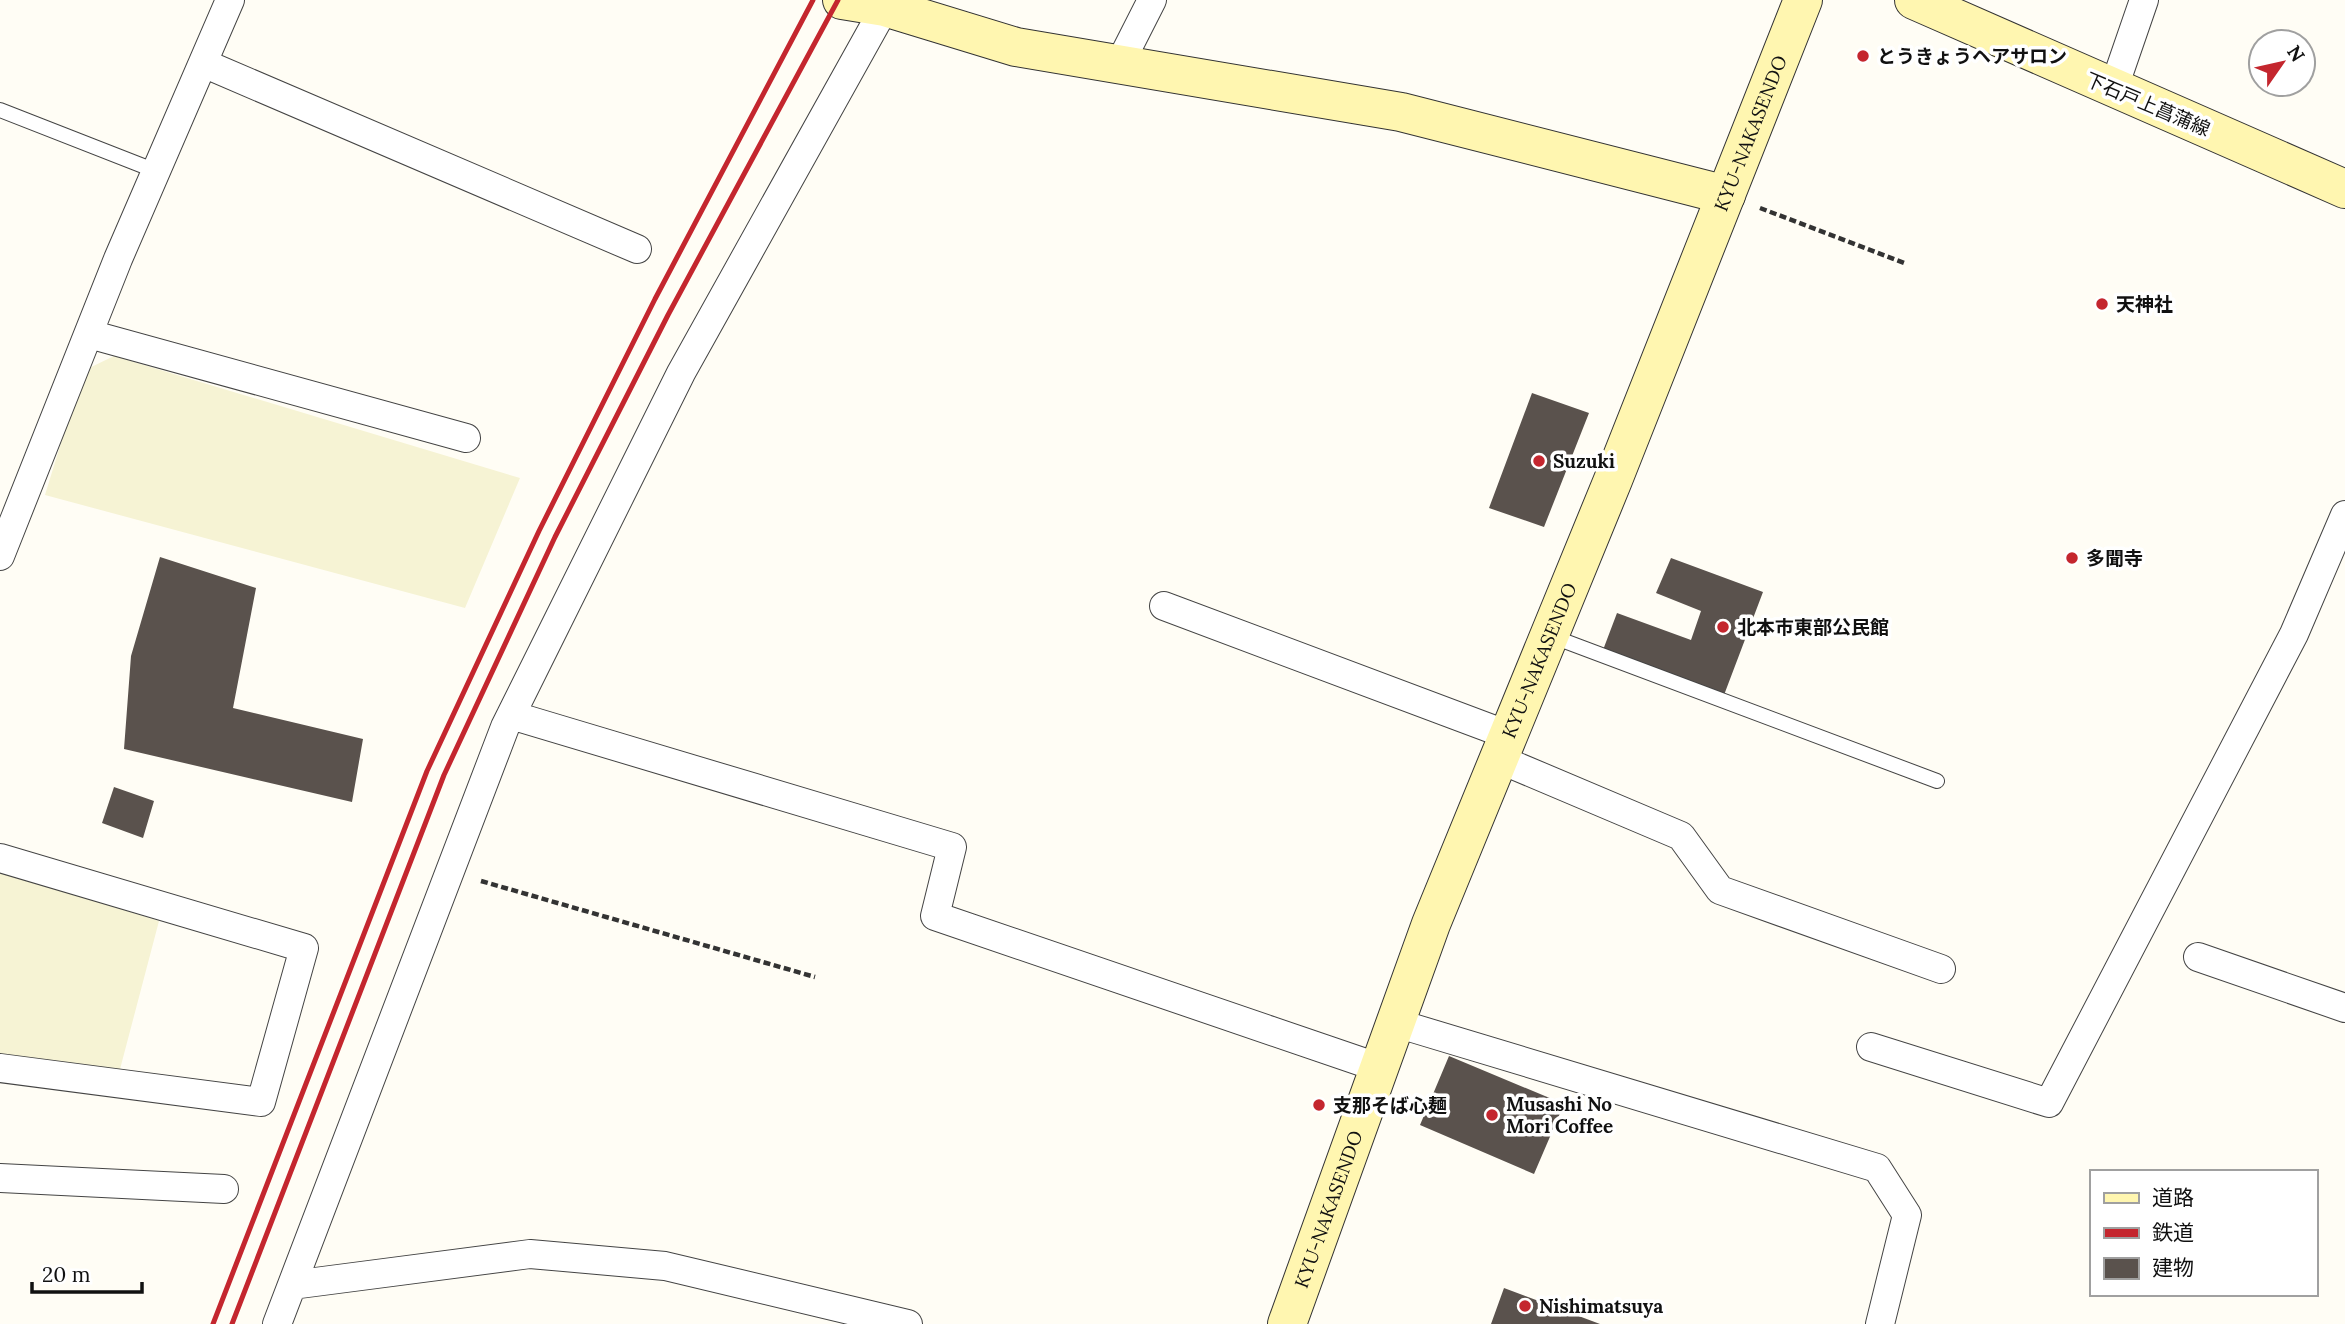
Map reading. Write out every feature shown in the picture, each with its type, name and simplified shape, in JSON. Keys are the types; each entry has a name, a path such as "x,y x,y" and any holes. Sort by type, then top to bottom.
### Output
{"main road":[{"path":"842,0 885,7 1016,47 1118,67 1401,112 1726,195"},
{"name":"KYU-NAKASENDO","path":"1287,1324 1431,924 1803,0"},
{"name":"下石戸上菖蒲線","path":"1914,0 2113,90 2345,188"}],"street":[{"path":"0,556 156,171 230,0"},
{"path":"1118,67 1152,0"},
{"path":"2113,90 2144,0"},
{"path":"277,1324 511,715 681,373 885,7"},
{"path":"203,63 637,250"},
{"path":"89,334 466,438"},
{"path":"1871,1047 2049,1103 2294,634 2345,515"},
{"path":"1164,606 1504,747 1681,836 1720,890 1941,970"},
{"path":"511,715 952,847 935,916 1380,1068"},
{"path":"0,858 304,948 261,1102 0,1068"},
{"path":"2197,957 2345,1008"},
{"path":"1396,1023 1877,1168 1907,1215 1880,1324"},
{"path":"0,1178 224,1189"},
{"path":"292,1284 530,1254 664,1266 908,1324"}],"lane":[{"path":"0,110 156,171"},
{"path":"1549,636 1937,781"}],"path":[{"path":"1726,195 1907,264"},
{"path":"449,872 815,977"}],"shaded area":[{"path":"114,356 520,478 465,608 45,495 83,371"},
{"path":"0,871 159,921 119,1073 0,1060"}],"building":[{"name":"Suzuki","path":"1532,393 1589,413 1544,527 1489,508"},
{"path":"160,557 256,588 233,708 363,739 352,802 124,749 131,656"},
{"name":"北本市東部公民館","path":"1671,558 1763,592 1724,695 1603,650 1617,613 1691,640 1701,611 1656,593"},
{"path":"114,787 154,801 143,838 102,823"},
{"name":"Musashi No Mori Coffee","path":"1449,1056 1564,1104 1534,1174 1420,1125"},
{"name":"Nishimatsuya","path":"1504,1288 1600,1324 1491,1324"}],"railway":[{"path":"213,1324 427,771 539,531 655,299 813,0"},
{"path":"232,1324 444,775 555,537 668,315 838,0"}],"place":[{"name":"とうきょうヘアサロン","path":"1863,56"},
{"name":"天神社","path":"2102,304"},
{"name":"Suzuki","path":"1539,461"},
{"name":"多聞寺","path":"2072,558"},
{"name":"北本市東部公民館","path":"1723,627"},
{"name":"支那そば心麺","path":"1319,1105"},
{"name":"Musashi No Mori Coffee","path":"1492,1115"},
{"name":"Nishimatsuya","path":"1525,1306"}]}
